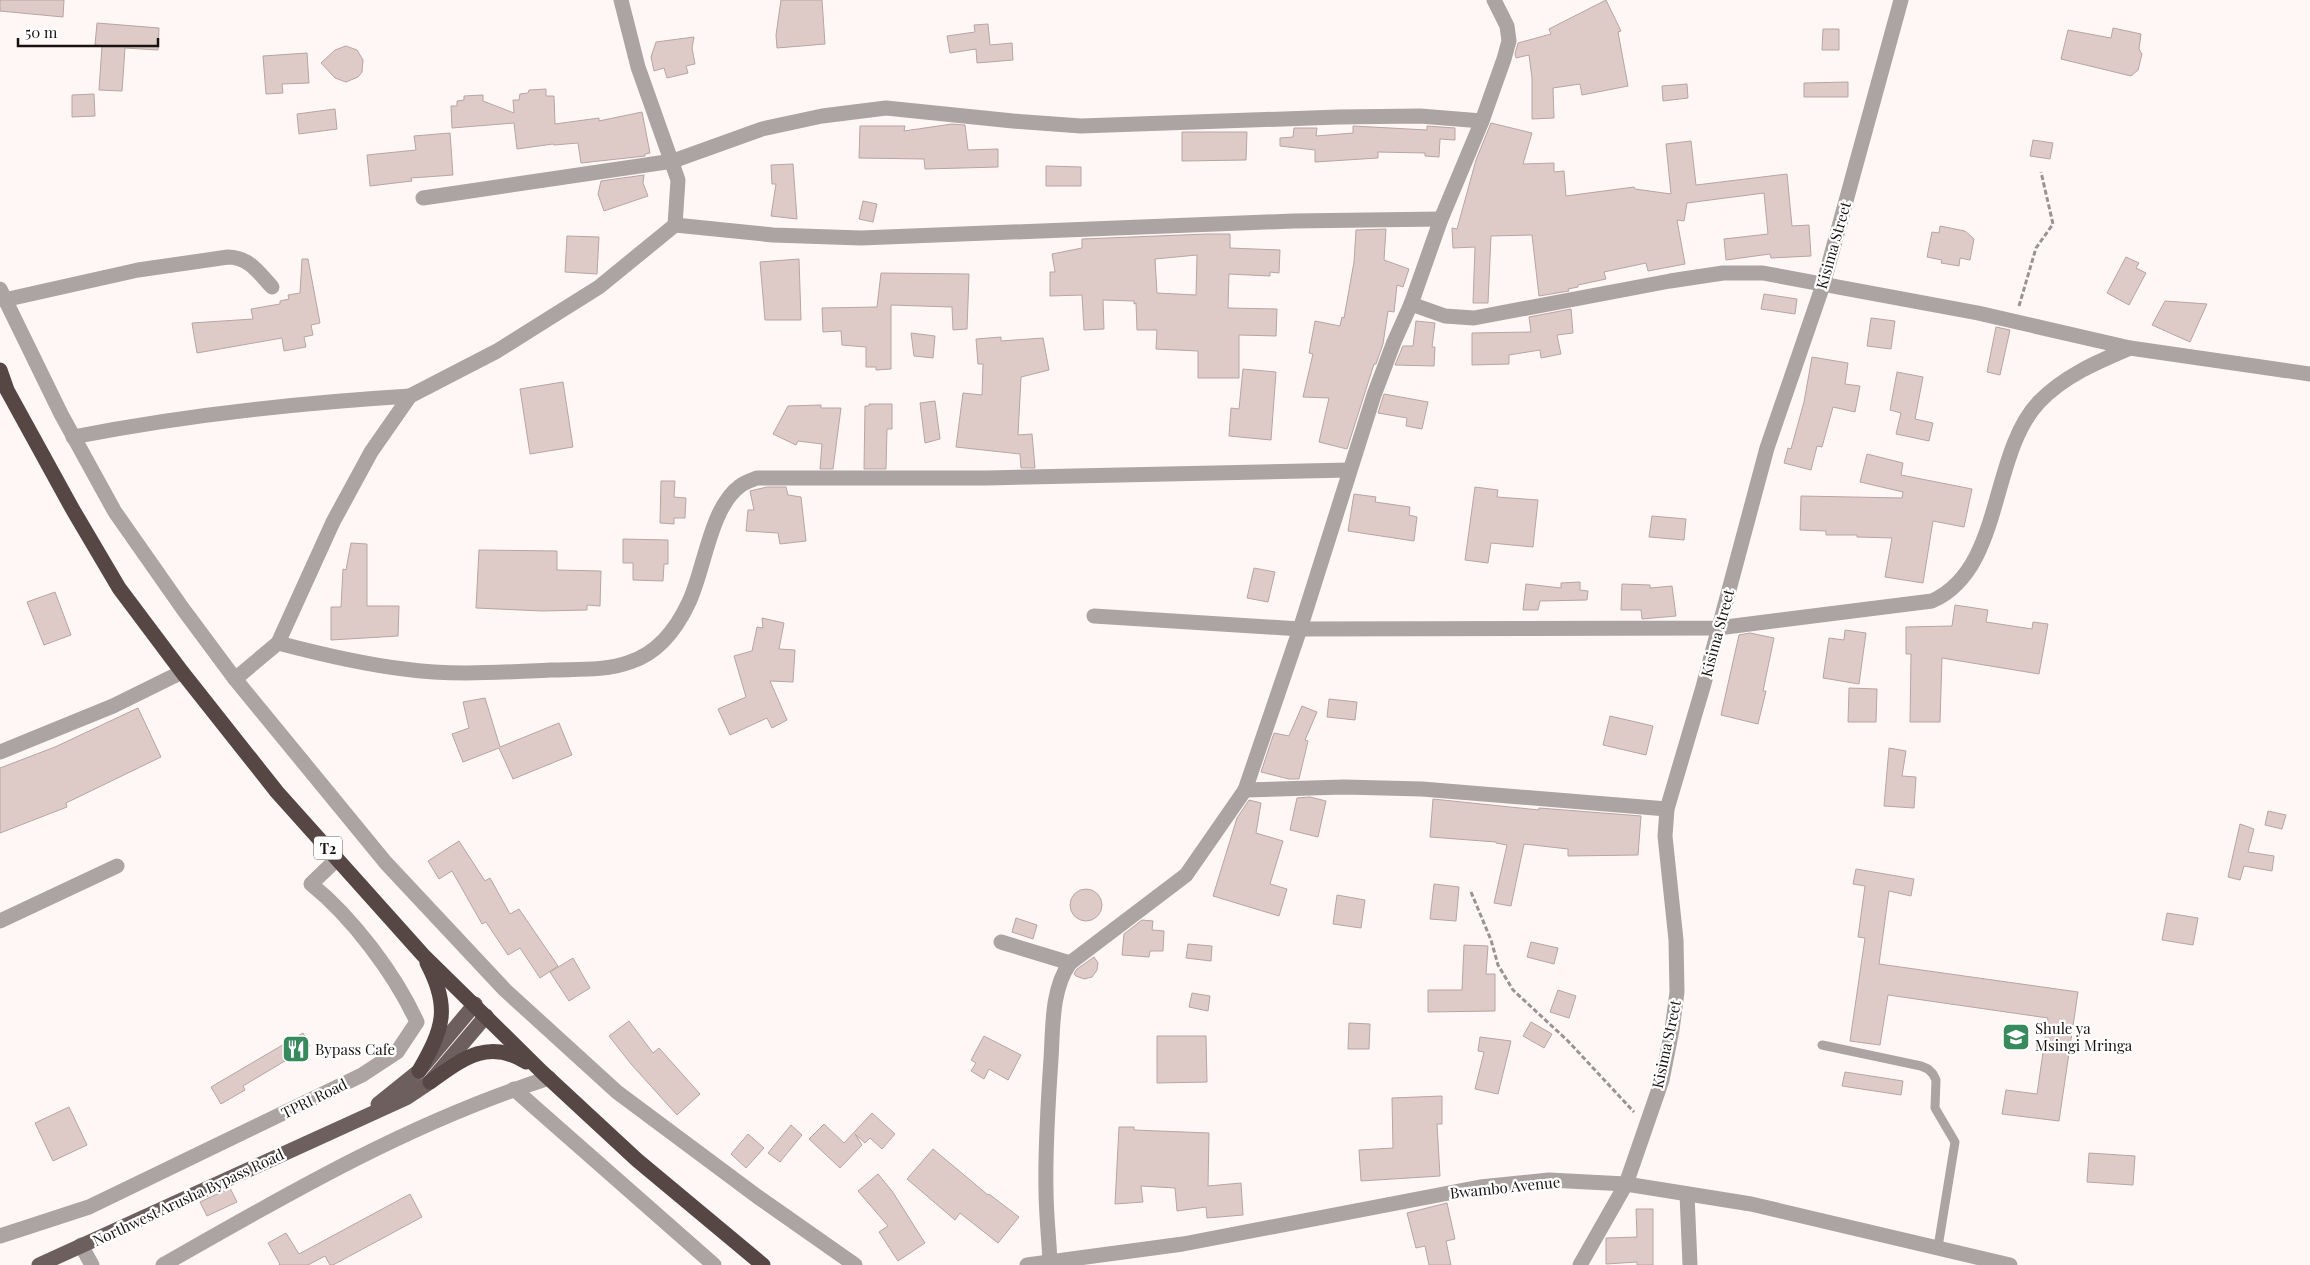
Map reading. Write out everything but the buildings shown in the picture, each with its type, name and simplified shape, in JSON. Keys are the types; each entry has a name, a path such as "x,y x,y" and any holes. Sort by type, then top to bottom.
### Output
{"highway":[{"name":"T2","path":"0,370 4,391 119,588 182,672 277,792 423,955 546,1075 637,1160 763,1265"},
{"path":"419,1071 434,1045 440,1028 442,1014 441,1000 436,983 423,955"},
{"path":"430,1082 455,1064 483,1052 499,1050 517,1056 546,1075"}],"main road":[{"path":"336,1129 364,1114 394,1093 419,1071 475,1004"},
{"path":"336,1129 398,1102 430,1082 486,1016"},
{"name":"Northwest Arusha Bypass Road","path":"39,1265 336,1129"}],"street":[{"path":"621,0 638,67 673,161 678,180 675,225"},
{"path":"1050,1262 1046,1189 1052,1049 1058,989 1064,972 1070,963 1186,875 1245,790 1300,630 1374,395 1394,342 1412,304 1441,220 1482,121 1509,41 1507,26 1494,0"},
{"name":"Kisima Street","path":"1580,1265 1626,1184 1662,1080 1677,992 1676,940 1665,836 1667,809 1767,448 1823,285 1901,0"},
{"path":"423,198 673,161 762,129 822,116 886,108 1081,126 1420,116 1482,121"},
{"path":"74,437 144,423 287,405 410,396 497,351 599,287 675,225 773,235 861,238 1293,221 1441,220"},
{"path":"272,287 249,262 239,257 228,257 138,270 2,294 74,437 115,512 182,609 235,679 386,863 506,990 617,1092 758,1197 855,1265"},
{"path":"1412,304 1445,316 1474,318 1670,281 1723,273 1772,274 1978,313 2130,348 2310,374"},
{"path":"1094,616 1300,630 1718,628 1914,605 1932,601 1946,595 1958,584 1976,557 2011,454 2024,423 2034,409 2061,383 2092,364 2130,348"},
{"path":"235,679 278,644 333,522 371,452 410,396"},
{"path":"278,644 338,658 406,670 465,673 606,668 631,662 655,649 669,635 689,602 705,559 713,526 728,497 741,485 757,478 997,477 1349,470"},
{"path":"0,752 113,706 182,672"},
{"path":"1245,790 1344,787 1422,789 1667,809"},
{"name":"TPRI Road","path":"0,1236 89,1207 362,1075 397,1052 417,1022 405,994 331,900 311,884 337,859"},
{"path":"0,921 117,866"},
{"path":"1001,942 1070,963"},
{"path":"163,1265 260,1209 384,1146 450,1114 546,1075"},
{"path":"514,1089 714,1265"},
{"name":"Bwambo Avenue","path":"1027,1265 1183,1244 1480,1187 1549,1180 1626,1184 1751,1204 2010,1265"},
{"path":"1687,1194 1690,1265"},
{"path":"81,1245 92,1265"}],"lane":[{"path":"1822,1045 1921,1066 1933,1074 1936,1080 1935,1108 1955,1142 1938,1247"}],"path":[{"path":"2015,322 2036,248 2053,224 2041,172"},
{"path":"1471,892 1491,940 1498,965 1513,990 1568,1041 1646,1123"}],"place":[{"name":"Shule ya Msingi Mringa","path":"2016,1037"},
{"name":"Bypass Cafe","path":"296,1049"}]}
